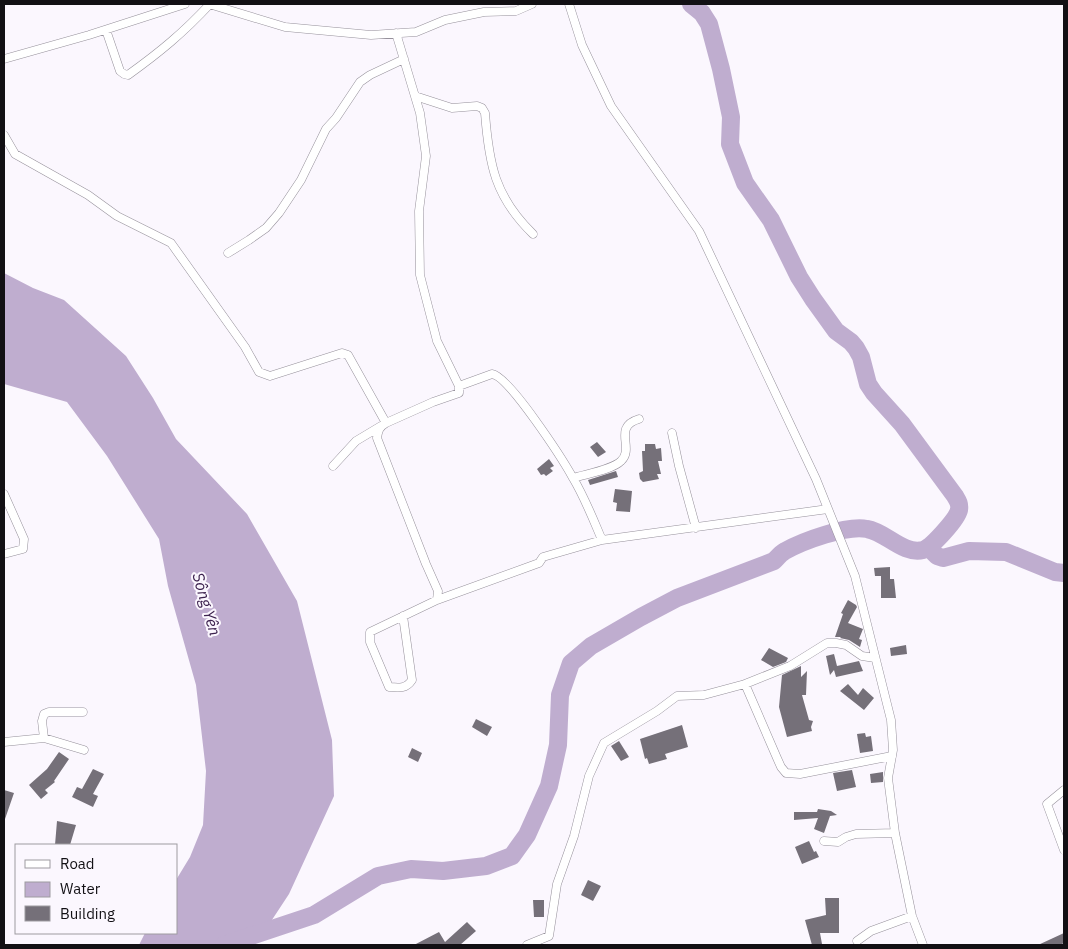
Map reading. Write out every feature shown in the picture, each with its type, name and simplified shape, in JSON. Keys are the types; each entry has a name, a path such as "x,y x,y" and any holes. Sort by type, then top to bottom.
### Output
{"street":[{"path":"4,58 106,30 185,4"},
{"path":"106,30 120,70 128,75 163,50 187,29 209,4 285,27 371,35 416,32 446,20 484,12 516,10 532,4"},
{"path":"569,4 582,46 611,106 698,231 816,479 855,576 891,720 893,750 888,778 895,833 912,916 923,945"},
{"path":"333,466 356,442 383,424 459,393 459,386 437,340 420,275 419,211 426,156 420,113 396,33"},
{"path":"228,254 273,221 298,187 326,129 336,118 360,82 370,74 404,59"},
{"path":"415,96 452,108 477,106 482,108 485,113 490,158 497,181 511,209 534,234"},
{"path":"4,135 15,154 88,195 118,216 171,243 246,347 259,372 270,376 342,353 348,355 383,424"},
{"path":"459,386 492,374 500,377 522,403 573,478 602,540"},
{"path":"573,478 612,466 622,460 626,451 626,429 630,423 639,419"},
{"path":"383,424 378,431 377,438 438,591 437,600"},
{"path":"672,433 696,528"},
{"path":"4,494 24,539 24,549 4,554"},
{"path":"403,616 412,680 408,686 399,688 389,687 370,642 370,632 403,616 437,600 539,563 543,557 602,540 828,509"},
{"path":"527,945 549,936 557,884 574,836 588,776 604,743 657,711 677,696 704,695 745,684 790,666 827,643 846,645 862,656 875,658"},
{"path":"745,684 777,758 786,773 800,774 892,756"},
{"path":"44,738 42,721 44,714 49,712 84,712"},
{"path":"4,742 44,738 84,750"},
{"path":"1064,790 1047,804 1064,850"},
{"path":"824,841 838,842 846,836 856,834 895,833"},
{"path":"857,941 871,931 912,916"}],"water":[{"name":"Sông Yên","path":"4,273 33,288 64,300 126,356 176,439 247,514 297,601 332,740 334,796 289,894 264,932 251,945 139,945 144,934 178,934 178,877 190,857 203,825 206,771 196,685 168,586 159,539 107,456 67,402 4,384"}],"building":[{"path":"597,442 606,452 598,457 590,447"},
{"path":"645,444 655,444 656,449 661,448 662,461 658,461 661,474 657,474 659,479 643,482 640,479 639,473 643,471 642,451 645,451"},
{"path":"549,459 554,466 550,468 553,471 546,476 544,474 541,475 537,469"},
{"path":"616,471 618,477 590,485 588,480"},
{"path":"615,489 632,491 630,512 616,511 617,503 613,502"},
{"path":"890,567 890,579 894,579 896,598 881,598 881,576 875,576 874,568"},
{"path":"848,600 857,607 848,623 863,629 859,639 862,640 860,647 849,640 835,637 843,614 841,613"},
{"path":"906,645 907,654 891,656 890,648"},
{"path":"769,648 788,658 786,662 773,667 761,660"},
{"path":"834,654 837,666 859,661 863,671 836,677 834,670 830,675 826,656"},
{"path":"801,666 801,677 807,671 806,695 802,695 809,720 813,721 812,731 787,737 779,707 782,675"},
{"path":"848,684 858,695 863,688 874,698 864,710 840,691"},
{"path":"476,719 492,727 487,736 472,727"},
{"path":"682,725 688,747 665,754 667,759 649,764 647,758 645,759 640,739"},
{"path":"865,733 866,737 871,736 873,751 860,753 857,734"},
{"path":"619,741 629,757 621,761 611,746"},
{"path":"412,748 422,753 418,762 408,757"},
{"path":"59,752 69,759 55,782 45,790 48,793 41,799 29,785 47,769"},
{"path":"93,769 104,774 93,794 98,796 93,807 72,797 77,787 82,789"},
{"path":"852,770 856,787 837,791 833,773"},
{"path":"883,772 883,782 871,783 870,774"},
{"path":"4,790 14,793 5,819 4,818"},
{"path":"818,809 831,811 837,815 830,816 824,833 814,829 818,818 794,820 794,812 817,812"},
{"path":"57,821 76,825 70,844 55,844"},
{"path":"809,841 814,852 816,851 819,857 802,864 795,847"},
{"path":"588,880 601,886 593,901 581,895"},
{"path":"825,898 839,898 839,933 820,933 822,944 812,945 805,920 826,915"},
{"path":"533,900 544,900 544,917 534,917"},
{"path":"467,922 476,931 460,945 414,945 439,932 445,942"},
{"path":"1064,933 1064,943 1060,945 1038,945"}],"waterway":[{"path":"224,945 314,915 378,876 411,869 443,871 486,866 512,856 527,835 549,786 558,745 560,695 571,663 591,646 677,598 774,561 785,551 802,543 837,532 848,529 867,529 881,534 908,549 923,550 949,526 959,510 958,501 955,496 902,424 868,384 861,357 856,348 836,331 813,299 799,277 771,220 745,183 730,144 731,117 709,24 702,13 691,4"},
{"path":"928,547 937,556 943,558 969,551 1006,552 1055,572 1064,573"}]}
